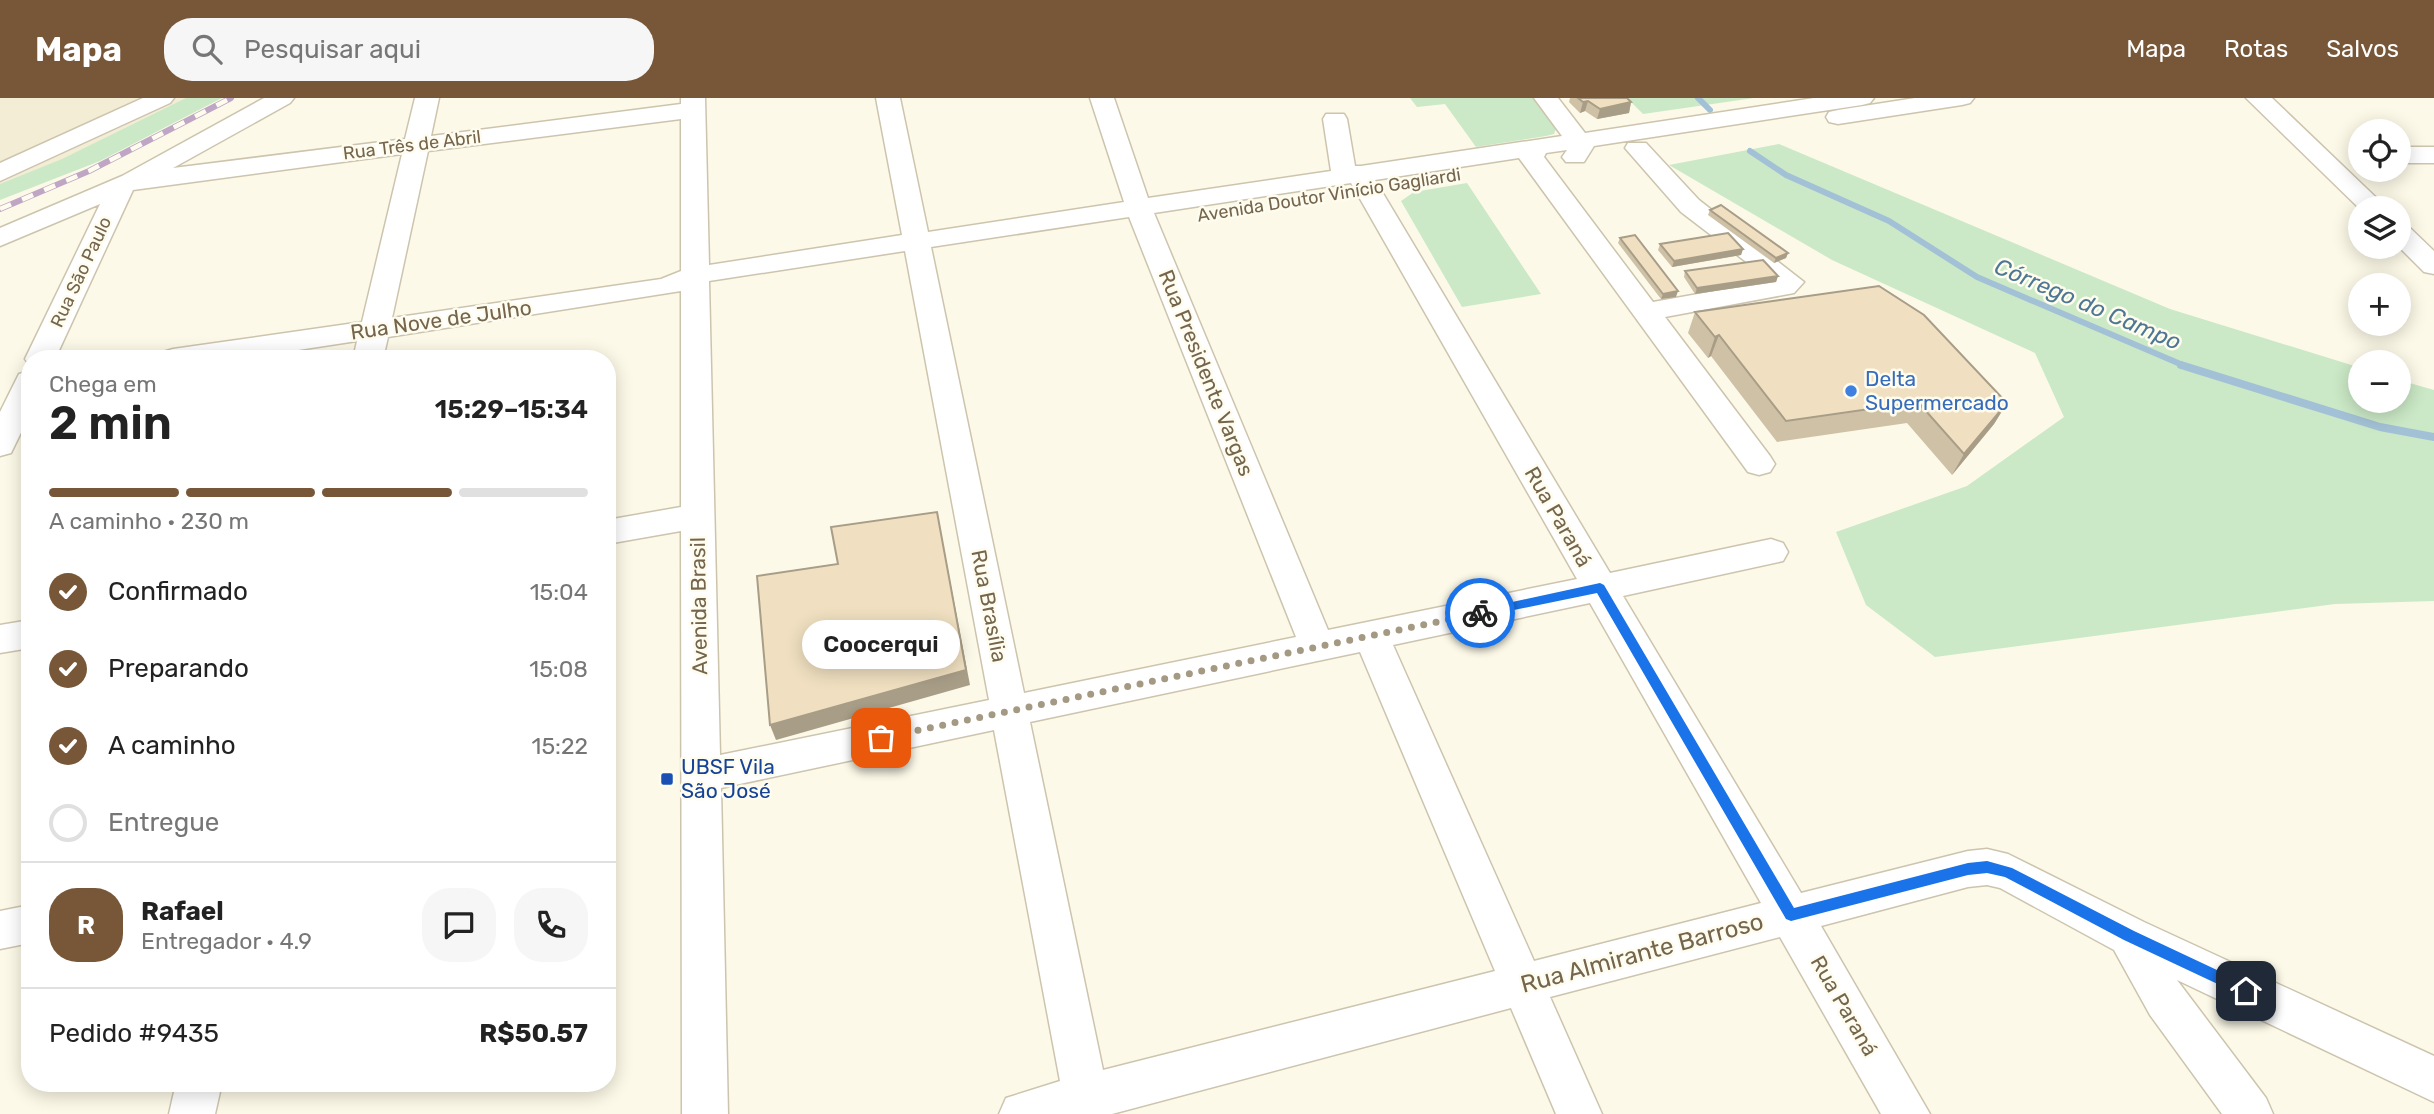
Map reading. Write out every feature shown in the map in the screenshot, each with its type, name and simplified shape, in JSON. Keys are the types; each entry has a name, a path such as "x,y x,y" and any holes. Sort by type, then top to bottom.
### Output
{"street":[{"path":"0,173 162,98"},
{"path":"0,238 127,183 282,98"},
{"path":"370,350 428,98"},
{"name":"Rua Brasília","path":"888,98 1087,1106"},
{"name":"Rua Presidente Vargas","path":"1102,98 1141,214 1317,646"},
{"path":"1546,98 1577,149"},
{"name":"Avenida Doutor Vinício Gagliardi","path":"686,284 1356,179 1577,149 1862,98"},
{"name":"Avenida Doutor Vinício Gagliardi","path":"1577,149 1637,148 1917,101 1962,98"},
{"path":"2258,98 2362,196"},
{"name":"Rua Três de Abril","path":"127,183 417,145 693,104"},
{"name":"Avenida Brasil","path":"693,104 686,284 698,516 705,1114"},
{"name":"Rua Paraná","path":"1335,119 1339,131 1337,143 1356,179 1600,588 1907,1114"},
{"path":"1637,148 1690,206 1790,282 1784,287 1646,312"},
{"path":"1537,155 1646,312 1759,464"},
{"path":"2411,155 2434,155"},
{"path":"2320,156 2348,156"},
{"name":"Rua São Paulo","path":"44,350 127,183"},
{"path":"2411,244 2434,266"},
{"name":"Rua Nove de Julho","path":"234,350 686,284"},
{"path":"0,384 21,382"},
{"path":"0,444 21,400"},
{"path":"616,530 698,516"},
{"path":"701,776 1771,552"},
{"path":"0,639 21,636"},
{"path":"1371,636 1579,1114"},
{"name":"Rua Almirante Barroso","path":"1022,1114 1087,1106 1522,985 1968,869 1987,867 2008,872 2129,936 2434,1079"},
{"path":"0,930 21,926"},
{"path":"2129,936 2165,1000 2250,1114"},
{"path":"192,1114 197,1092"}],"shaded area":[{"path":"0,98 213,98 0,199"}],"green space":[{"path":"186,98 222,98 100,161 0,200 0,184 62,159"},
{"path":"1410,98 1534,98 1556,129 1554,134 1546,136 1476,147 1445,104 1417,107"},
{"path":"1627,98 1754,98 1643,114"},
{"path":"1779,144 2170,309 2348,364 2348,413 2411,413 2411,383 2434,390 2434,601 2335,604 1935,657 1866,605 1836,532 1967,486 2064,417 2035,353 1832,260 1669,165"},
{"path":"1467,183 1541,294 1462,307 1401,201 1414,192"}],"building":[{"path":"1578,98 1627,98 1631,102 1600,109"},
{"path":"1721,205 1788,253 1776,258 1710,210"},
{"path":"1728,233 1743,249 1674,261 1660,244"},
{"path":"1635,235 1678,291 1663,294 1620,238"},
{"path":"1763,260 1778,276 1697,288 1685,271"},
{"name":"Delta Supermercado","path":"1879,286 1924,315 2007,403 1964,454 1918,402 1786,421 1719,335 1715,337 1695,312"},
{"path":"937,512 966,670 770,725 757,576 838,564 831,527"}],"waterway":[{"name":"Córrego do Campo","path":"1698,98 1710,110"},
{"name":"Córrego do Campo","path":"1750,151 1786,175 1889,221 1977,277 2185,366"},
{"name":"Córrego do Campo","path":"2181,365 2380,427 2434,437"}],"railway":[{"path":"0,209 89,171 231,98"}],"way so far":[{"path":"881,738 1480,613"}],"place":[{"name":"Delta Supermercado","path":"1851,391"},
{"name":"Coocerqui","path":"881,738"},
{"name":"UBSF Vila São José","path":"667,779"}],"route":[{"path":"1480,613 1600,588 1791,915 1968,869 1987,867 2008,872 2129,936 2246,991"}]}
